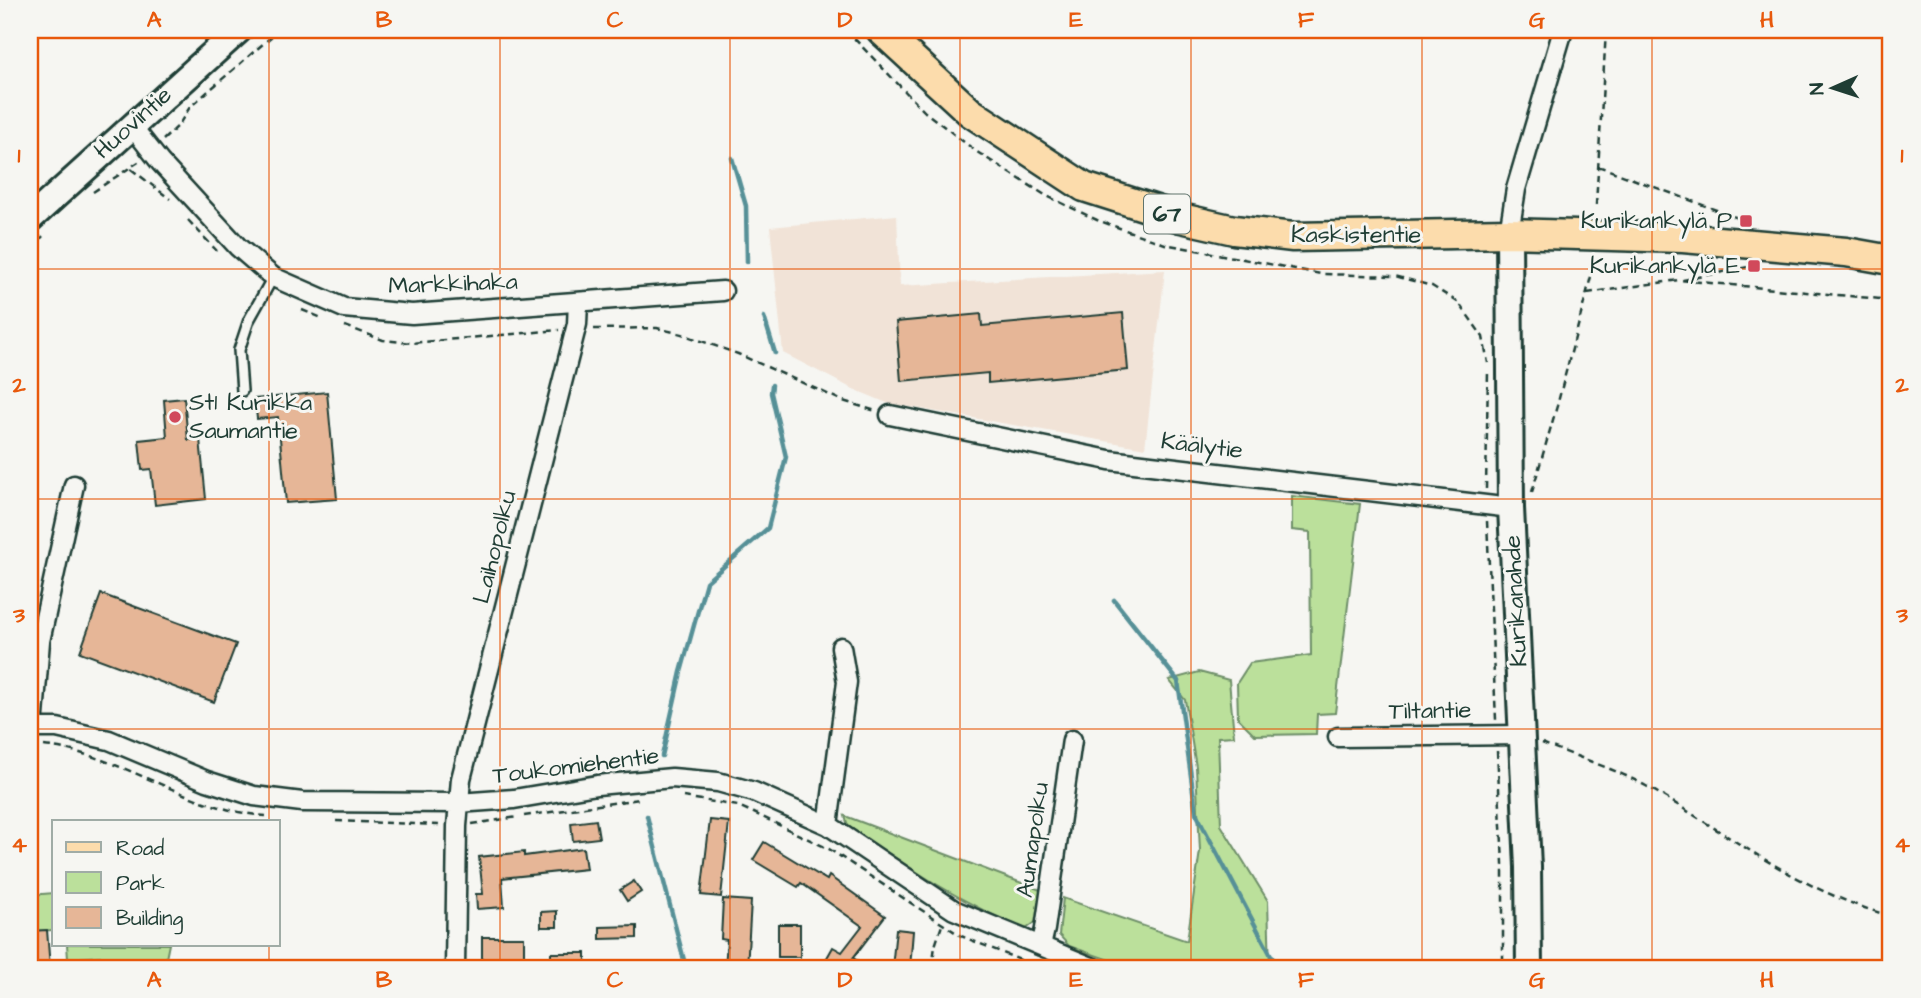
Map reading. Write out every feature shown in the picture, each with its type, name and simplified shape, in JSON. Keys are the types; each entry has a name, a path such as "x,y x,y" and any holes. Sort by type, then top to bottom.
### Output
{"main road":[{"name":"Huovintie","path":"30,219 239,30"},
{"name":"Kaskistentie","path":"881,30 970,112 1084,187 1169,214 1234,230 1293,237 1509,233 1683,238 1846,251 1891,260"},
{"name":"Kurikanahde","path":"1509,233 1511,508 1522,735 1528,968"}],"street":[{"path":"1509,233 1516,189 1563,30"},
{"name":"Markkihaka","path":"131,125 160,162 238,247 273,277 344,308 412,314 723,291"},
{"name":"Laihopolku","path":"455,968 458,803 465,765 577,324 578,302"},
{"name":"Käälytie","path":"890,415 1110,460 1511,508"},
{"path":"32,728 40,641 74,485"},
{"path":"828,825 847,682 841,648"},
{"name":"Toukomiehentie","path":"32,728 57,728 109,740 207,781 254,796 303,803 458,803 514,799 597,785 672,778 718,782 754,792 828,825 954,910 1094,968"},
{"name":"Tiltantie","path":"1338,737 1522,735"},
{"name":"Aumapolku","path":"1041,946 1072,740"}],"lane":[{"path":"242,391 239,350 248,320 273,277"}],"path":[{"path":"846,30 925,112 956,136 1045,195 1097,220 1166,244 1321,274 1395,276 1432,286 1459,303 1483,337 1488,363 1486,505 1503,863 1503,968"},
{"path":"1596,205 1606,30"},
{"path":"1598,166 1746,220"},
{"path":"1532,493 1594,265"},
{"path":"1587,293 1754,266"},
{"path":"1679,280 1891,300"},
{"path":"1522,735 1643,784 1769,863 1860,907 1891,916"},
{"path":"40,746 61,748 104,761 207,803 252,815 274,817"},
{"path":"672,795 738,806 754,813 829,849 961,936 1040,968"},
{"path":"335,820 457,826 646,799"},
{"path":"932,968 942,925"}],"shaded area":[{"path":"897,215 900,286 1165,270 1145,448 887,403 783,353 770,227"}],"green space":[{"path":"1292,496 1360,504 1335,713 1317,714 1316,734 1255,735 1238,718 1237,683 1250,663 1311,655 1310,532 1292,530"},
{"path":"1199,672 1229,680 1234,736 1218,737 1221,825 1268,901 1270,968 1132,968 1069,946 1059,935 1063,898 1187,941 1200,851 1196,767 1185,700 1169,680"},
{"path":"845,816 1043,891 1037,921 1026,929 956,896 848,826"},
{"path":"52,893 52,930 30,931 30,895"},
{"path":"67,946 169,946 164,968 106,968 100,956 68,959"}],"building":[{"path":"1123,313 1128,370 988,383 988,373 901,381 896,322 981,314 982,326"},
{"path":"327,392 337,499 286,503 278,417 257,419 255,399"},
{"path":"184,398 188,440 200,439 206,499 155,505 151,469 142,470 139,440 167,437 164,400"},
{"path":"101,594 236,644 214,702 80,652"},
{"path":"596,820 599,838 573,841 571,823"},
{"path":"710,820 729,822 721,897 701,895"},
{"path":"764,842 827,880 829,876 885,916 853,958 870,968 832,968 824,963 833,947 842,952 862,926 801,883 798,887 753,860"},
{"path":"583,848 586,869 502,878 504,907 477,909 476,894 483,894 479,857 524,852 524,856"},
{"path":"634,881 641,892 627,901 620,890"},
{"path":"723,899 751,901 747,968 725,968 727,940 721,939"},
{"path":"557,911 557,927 541,927 541,912"},
{"path":"778,924 800,924 800,957 778,957"},
{"path":"637,926 637,938 600,939 600,927"},
{"path":"896,929 913,931 910,968 892,968"},
{"path":"47,930 50,968 30,968 30,931"},
{"path":"482,937 524,937 524,960 482,961"},
{"path":"551,953 586,953 586,968 551,968"}],"waterway":[{"path":"732,158 746,206 747,262"},
{"path":"764,317 775,353"},
{"path":"662,756 681,672 706,582 768,528 786,457 771,393 772,385"},
{"path":"1114,600 1178,681 1196,813 1274,961 1275,968"},
{"path":"647,816 686,968"}],"place":[{"name":"Kurikankylä P","path":"1746,221"},
{"name":"Kurikankylä E","path":"1754,266"},
{"name":"St1 Kurikka Saumantie","path":"175,417"}]}
